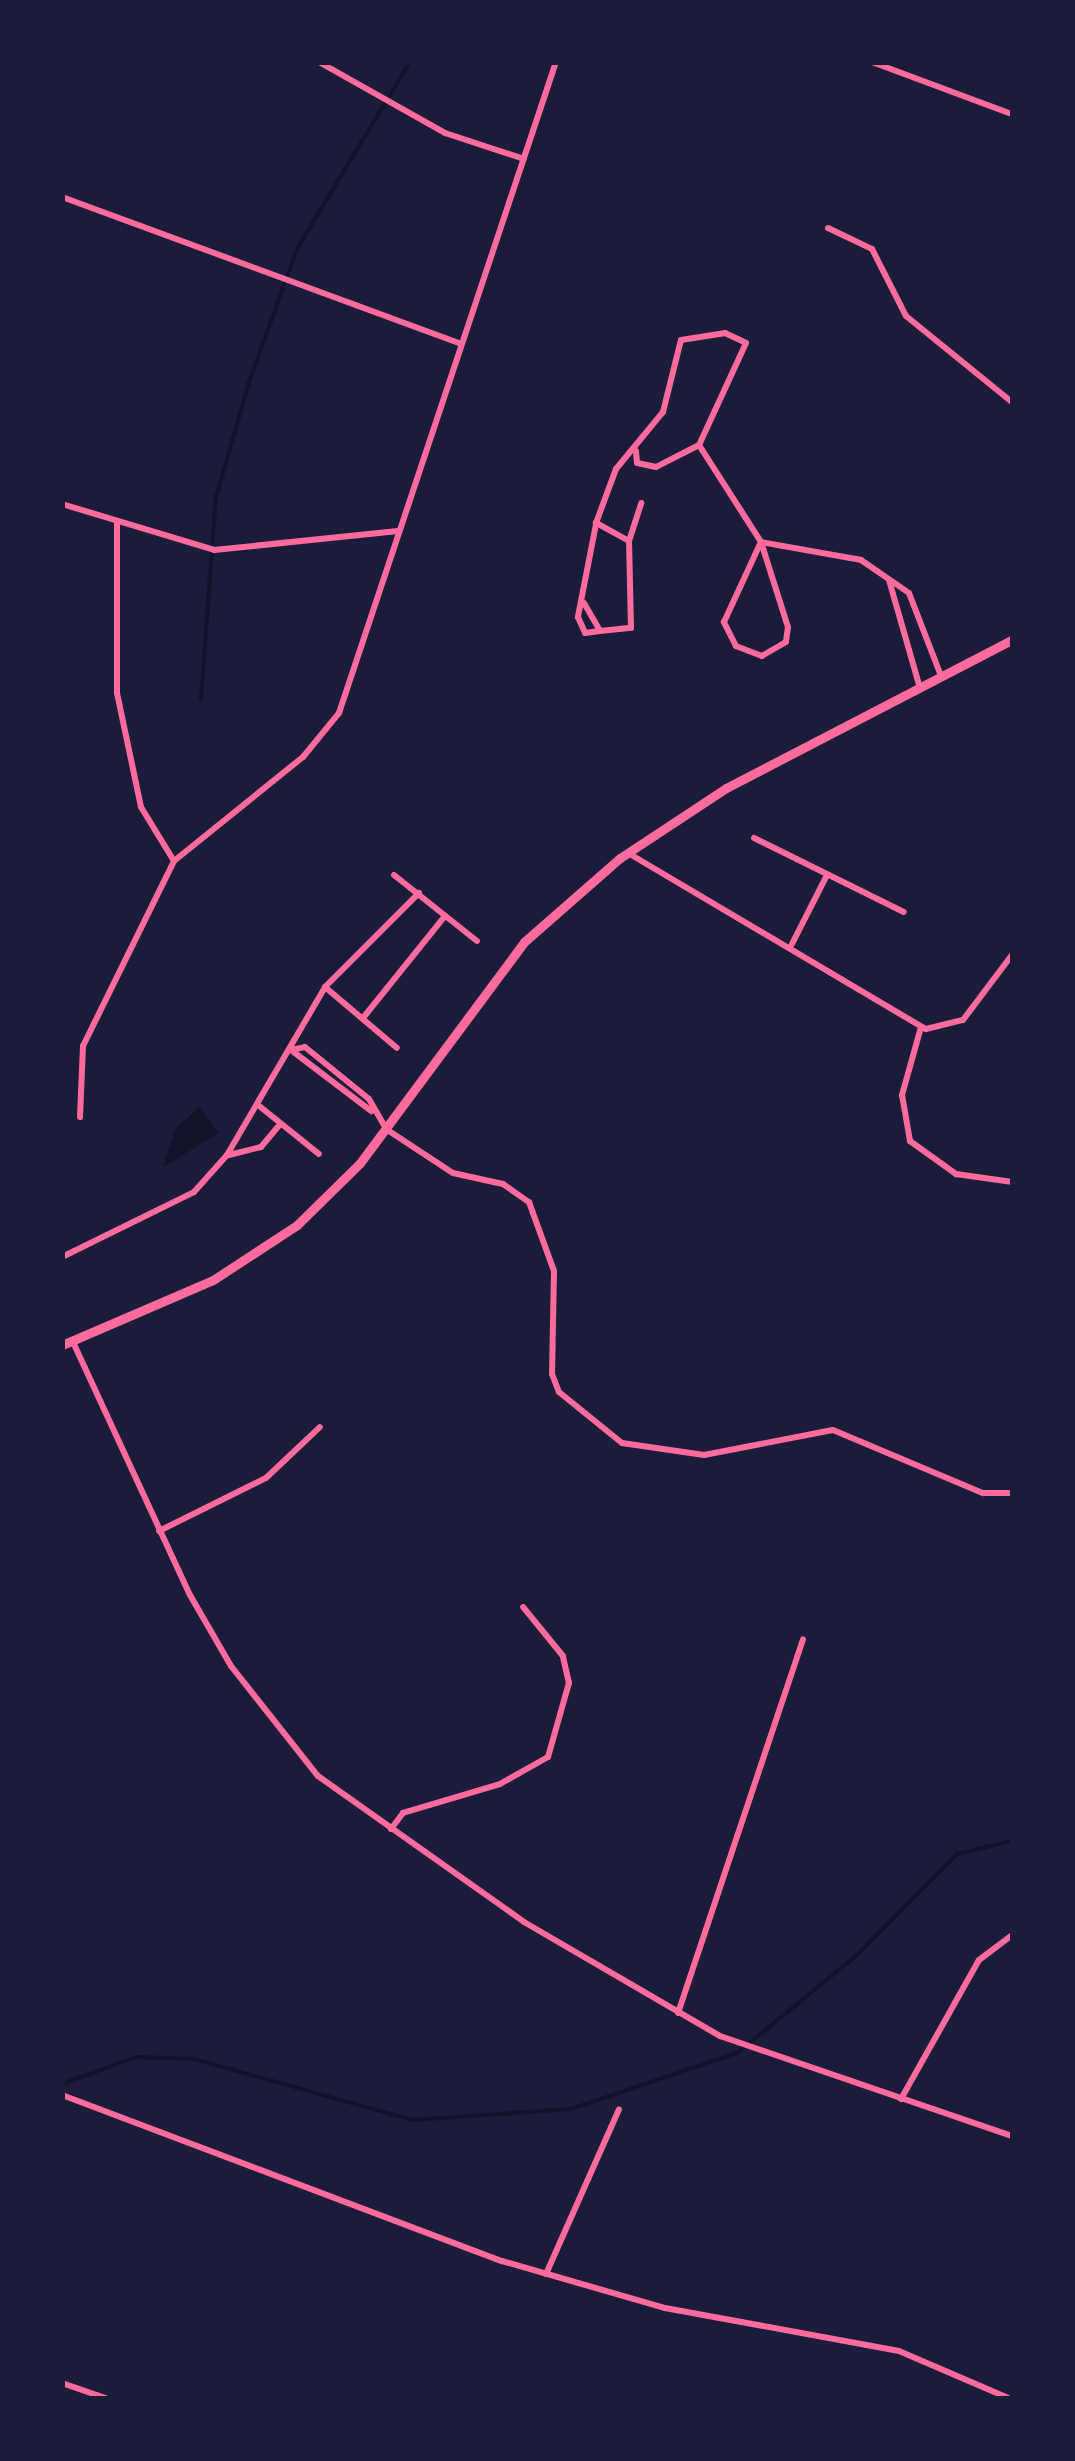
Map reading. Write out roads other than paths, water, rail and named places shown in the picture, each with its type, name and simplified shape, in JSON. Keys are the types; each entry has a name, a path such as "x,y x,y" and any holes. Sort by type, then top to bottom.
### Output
{"main road":[{"path":"68,1344 260,1253 326,1198 386,1129 524,942 628,853 726,788 1012,640"}],"street":[{"path":"319,62 444,133 524,159"},
{"path":"80,1117 83,1046 174,860 329,733 556,62"},
{"path":"872,62 1012,114"},
{"path":"62,197 461,344"},
{"path":"828,228 872,249 906,316 1012,402"},
{"path":"636,451 637,463 656,467 700,445 743,360 746,343 725,333 681,340 676,382 636,451 616,468 596,523 584,603 578,617 586,633 632,628 629,540 641,503"},
{"path":"700,445 761,542 788,627 786,642 762,656 736,646 724,622 761,542"},
{"path":"62,504 117,522 246,552 398,531"},
{"path":"117,522 116,693 141,806 174,860"},
{"path":"596,523 629,540"},
{"path":"761,542 844,555 909,593 942,679"},
{"path":"889,579 921,690"},
{"path":"584,603 600,631"},
{"path":"754,838 904,912"},
{"path":"628,853 675,888 792,944 921,1027 946,1030 963,1020 1012,956"},
{"path":"394,874 477,941"},
{"path":"792,944 826,876"},
{"path":"62,1256 178,1202 227,1156 325,987 419,894"},
{"path":"363,1018 444,916"},
{"path":"325,987 398,1048"},
{"path":"921,1027 900,1115 910,1142 956,1174 1012,1182"},
{"path":"291,1050 305,1048 338,1074 386,1129 453,1173 503,1184 529,1202 554,1271 552,1374 559,1392 622,1444 704,1454 833,1430 983,1492 1012,1493"},
{"path":"291,1050 329,1086 372,1111"},
{"path":"329,1086 338,1074"},
{"path":"258,1105 319,1154"},
{"path":"227,1156 261,1147 280,1124"},
{"path":"68,1344 159,1531 264,1712 318,1776 391,1829 678,2013 901,2099 1012,2136"},
{"path":"159,1531 266,1478 320,1426"},
{"path":"391,1829 403,1813 500,1784 548,1758 568,1684 563,1656 523,1607"},
{"path":"678,2013 803,1639"},
{"path":"901,2099 984,1955 1012,1935"},
{"path":"62,2094 546,2274 665,2308 898,2350 1008,2398"},
{"path":"546,2274 619,2109"},
{"path":"62,2383 105,2398"}],"waterway":[{"path":"201,699 216,497 249,382 298,247 410,62"},
{"path":"62,2084 136,2057 194,2059 412,2120 571,2109 737,2053 856,1956 957,1854 1012,1841"}]}
